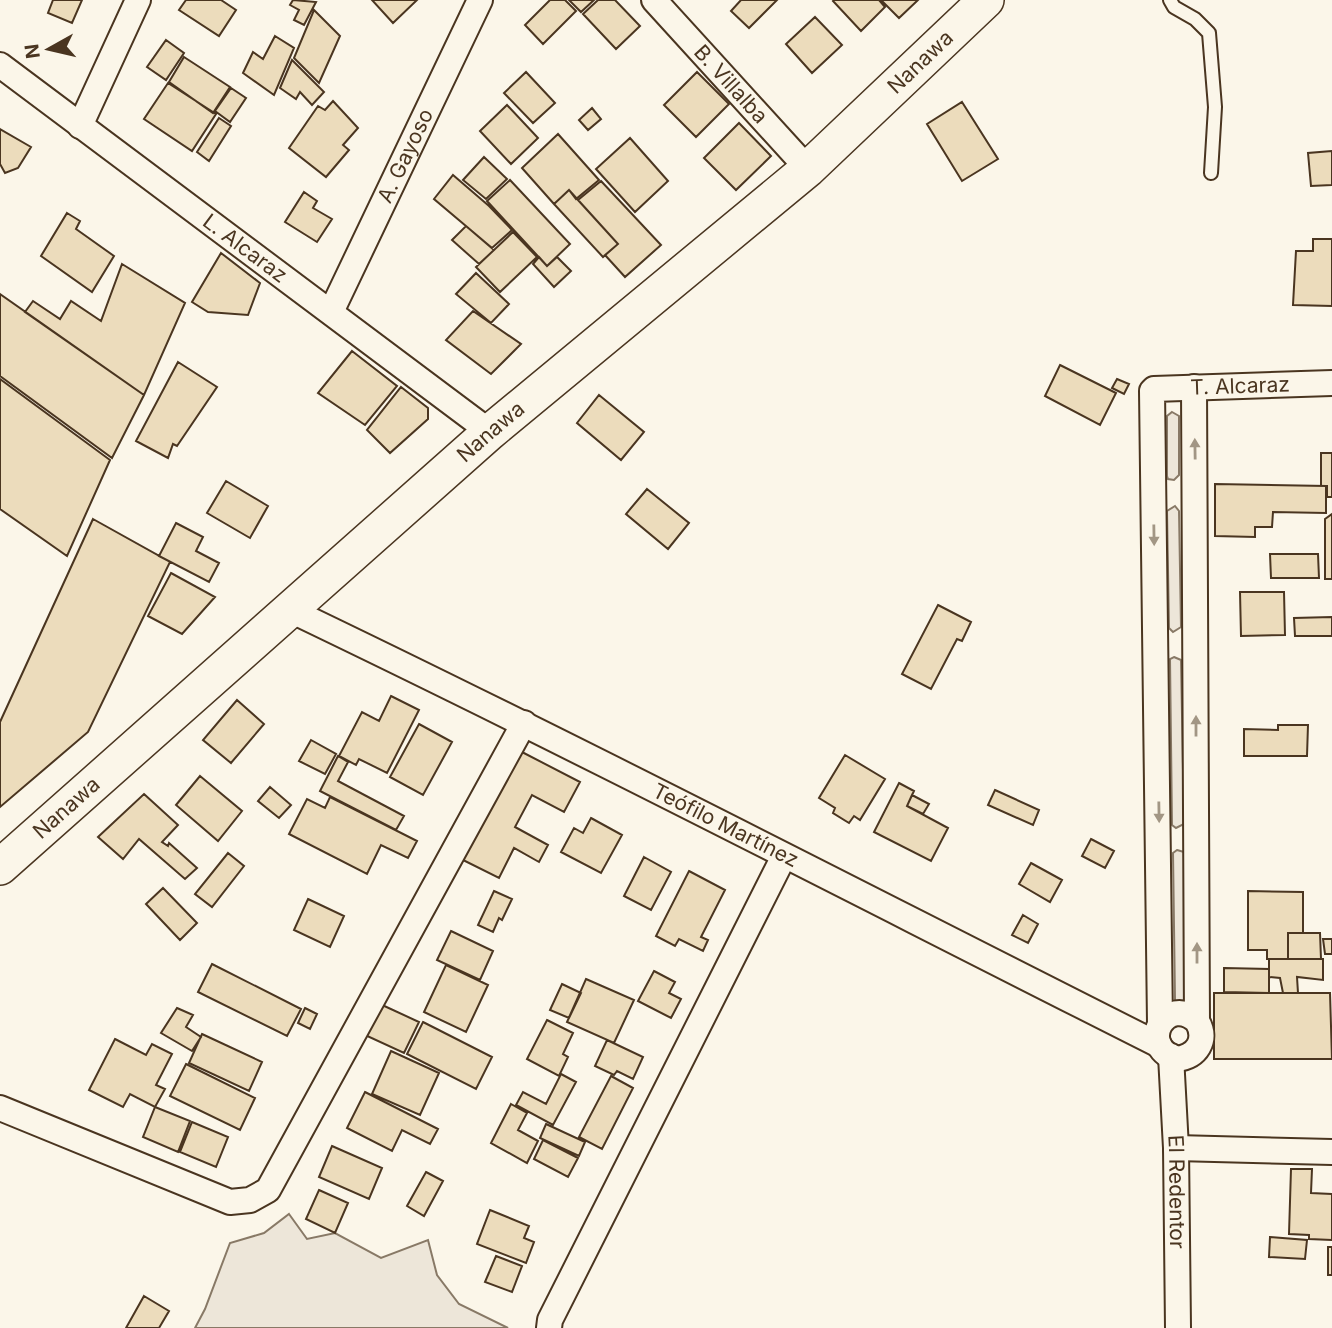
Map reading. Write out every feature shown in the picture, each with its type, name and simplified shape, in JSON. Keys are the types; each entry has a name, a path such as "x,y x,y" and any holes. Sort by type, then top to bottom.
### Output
{"street":[{"path":"80,126 138,0"},
{"name":"A. Gayoso","path":"331,312 480,0"},
{"name":"B. Villalba","path":"654,0 808,169"},
{"name":"Nanawa","path":"0,867 490,432 808,169 986,0"},
{"name":"L. Alcaraz","path":"0,65 490,432"},
{"name":"T. Alcaraz","path":"1152,393 1154,389 1332,383"},
{"path":"1194,387 1197,1021 1202,1035 1198,1050 1185,1058 1163,1041 1165,1018 1178,1013 1197,1021"},
{"name":"El Redentor","path":"1152,393 1163,1041 1175,1148 1178,1328"},
{"path":"1154,491 1195,492"},
{"name":"Teófilo Martínez","path":"290,610 524,723 784,856 1163,1041"},
{"path":"1156,643 1196,643"},
{"path":"0,1108 230,1202 250,1200 268,1191 524,723"},
{"path":"549,1328 550,1320 784,856"},
{"path":"1175,1148 1332,1152"}],"lane":[{"path":"1170,0 1174,7 1195,19 1209,33 1215,107 1211,173"}],"shaded area":[{"path":"1172,412 1179,416 1179,475 1174,480 1168,479 1167,476 1167,416"},
{"path":"1175,506 1179,511 1181,627 1173,632 1169,628 1167,511"},
{"path":"1174,657 1181,660 1184,824 1176,828 1172,825 1170,659"},
{"path":"1177,850 1184,852 1185,1002 1175,1000 1173,853"},
{"path":"289,1214 307,1239 335,1233 381,1258 428,1240 437,1275 459,1304 508,1328 195,1328 230,1243 264,1233"}],"building":[{"path":"53,0 82,0 72,23 48,13"},
{"path":"186,0 221,0 236,10 219,36 179,10"},
{"path":"293,0 316,2 304,25 294,20 299,10 290,5"},
{"path":"372,0 417,0 393,23"},
{"path":"550,0 565,0 576,11 543,44 525,25"},
{"path":"569,0 594,0 581,12"},
{"path":"598,0 615,0 640,26 616,49 583,14"},
{"path":"741,0 777,0 749,28 731,11"},
{"path":"834,0 879,0 885,7 861,31"},
{"path":"881,0 918,0 899,18"},
{"path":"314,10 340,36 319,83 294,58"},
{"path":"815,17 842,45 812,73 786,44"},
{"path":"275,36 294,48 274,95 243,73 253,52 263,59"},
{"path":"166,40 184,53 166,80 147,67"},
{"path":"184,57 230,87 213,113 169,82"},
{"path":"292,60 324,92 312,105 300,92 296,99 280,88"},
{"path":"526,72 555,103 533,123 504,93"},
{"path":"697,72 729,104 696,137 664,105"},
{"path":"168,83 216,114 192,151 144,119"},
{"path":"231,88 246,98 230,122 215,111"},
{"path":"333,101 358,128 343,145 349,150 326,177 289,148 318,106 325,110"},
{"path":"962,102 998,159 962,181 927,124"},
{"path":"507,105 538,138 511,164 480,131"},
{"path":"592,108 601,119 588,130 579,120"},
{"path":"219,118 231,126 209,161 197,152"},
{"path":"739,123 771,156 736,190 704,158"},
{"path":"0,129 31,147 18,168 5,173 0,164"},
{"path":"558,134 599,180 576,199 569,190 554,204 522,168"},
{"path":"630,138 668,181 635,212 596,169"},
{"path":"1332,151 1332,185 1311,186 1308,153"},
{"path":"484,157 507,179 486,199 463,180"},
{"path":"453,175 512,230 492,248 434,199"},
{"path":"510,180 570,244 547,266 487,201"},
{"path":"601,181 661,245 625,277 605,255 618,244 578,200"},
{"path":"569,190 618,244 603,257 554,204"},
{"path":"304,192 317,201 313,208 332,219 317,242 285,222"},
{"path":"67,213 80,221 76,229 114,256 92,292 41,256"},
{"path":"466,226 494,250 479,264 452,240"},
{"path":"513,232 537,257 500,292 476,267"},
{"path":"1313,239 1332,239 1332,306 1293,305 1296,251 1313,251"},
{"path":"221,253 260,283 248,315 208,312 192,302"},
{"path":"539,257 547,266 557,257 571,271 554,287 533,264"},
{"path":"122,264 185,303 144,395 25,312 33,301 60,319 71,301 101,321"},
{"path":"476,273 509,304 491,323 456,294"},
{"path":"0,294 144,395 112,458 0,376"},
{"path":"473,311 521,344 491,374 446,340"},
{"path":"352,351 397,386 365,425 318,393"},
{"path":"178,362 217,387 177,446 173,444 168,458 136,441"},
{"path":"1060,365 1116,393 1100,425 1045,396"},
{"path":"0,379 110,460 67,556 0,509"},
{"path":"1117,379 1129,384 1124,394 1112,388"},
{"path":"401,387 428,408 428,419 390,453 367,430"},
{"path":"599,395 644,432 621,460 577,423"},
{"path":"1321,453 1332,453 1332,497 1327,497 1327,486 1321,486"},
{"path":"226,481 268,506 250,538 207,513"},
{"path":"1215,484 1326,486 1326,513 1273,512 1272,527 1255,527 1255,537 1215,536"},
{"path":"647,489 689,523 668,549 626,514"},
{"path":"1332,514 1332,579 1325,579 1325,519"},
{"path":"93,519 170,562 88,732 0,807 0,722"},
{"path":"176,523 203,537 196,551 219,563 209,582 159,556"},
{"path":"1270,554 1318,554 1319,578 1271,578"},
{"path":"171,573 215,597 182,634 148,616"},
{"path":"1240,592 1284,592 1285,635 1241,636"},
{"path":"938,605 971,622 962,641 957,639 931,689 902,674"},
{"path":"1332,617 1332,636 1295,636 1294,618"},
{"path":"391,696 419,710 387,773 359,759 356,765 339,756 362,712 379,721"},
{"path":"237,700 264,724 231,763 203,740"},
{"path":"419,724 452,742 423,795 390,777"},
{"path":"1278,725 1308,725 1307,756 1244,756 1244,729 1278,730"},
{"path":"311,740 336,754 325,774 299,761"},
{"path":"520,751 580,782 564,812 532,795 515,827 548,845 539,862 514,848 499,878 463,860"},
{"path":"845,755 885,779 860,820 854,816 849,823 833,813 835,808 819,798"},
{"path":"338,756 348,762 338,781 404,816 396,830 320,791"},
{"path":"200,776 242,811 218,841 176,805"},
{"path":"899,783 914,791 907,806 948,828 931,861 874,832"},
{"path":"270,787 291,805 279,818 258,801"},
{"path":"995,790 1039,810 1033,825 988,805"},
{"path":"144,794 178,825 162,842 168,846 169,843 197,868 185,879 139,839 123,859 98,837"},
{"path":"912,795 929,804 923,814 907,806"},
{"path":"330,797 417,841 408,858 381,845 367,874 289,834 307,799 325,808"},
{"path":"591,818 622,835 601,873 561,852 574,828 583,833"},
{"path":"1091,839 1114,851 1105,868 1082,856"},
{"path":"228,853 244,866 212,907 195,894"},
{"path":"644,857 671,872 651,910 624,896"},
{"path":"1031,863 1062,880 1050,902 1019,884"},
{"path":"689,871 725,890 701,937 708,940 703,951 679,939 675,946 656,936"},
{"path":"163,888 197,923 180,940 146,904"},
{"path":"494,891 512,899 493,932 478,925"},
{"path":"1248,891 1303,892 1303,933 1288,933 1288,959 1267,959 1267,950 1248,950"},
{"path":"308,899 344,916 330,947 294,930"},
{"path":"1023,915 1038,924 1028,943 1012,935"},
{"path":"451,931 493,951 480,980 437,960"},
{"path":"1288,933 1320,933 1321,959 1288,959"},
{"path":"1323,939 1332,939 1332,954 1325,954"},
{"path":"1269,959 1323,959 1323,980 1297,977 1298,993 1283,993 1280,978 1269,977"},
{"path":"212,964 301,1009 287,1036 198,992"},
{"path":"446,965 488,985 466,1032 424,1012"},
{"path":"1224,968 1269,969 1269,993 1224,992"},
{"path":"654,971 675,982 669,993 681,999 671,1018 638,1001"},
{"path":"586,979 634,1000 614,1043 567,1022"},
{"path":"562,984 581,993 569,1018 550,1010"},
{"path":"1214,993 1330,993 1332,1059 1214,1059"},
{"path":"380,1004 419,1022 404,1053 365,1035"},
{"path":"177,1008 193,1015 186,1027 201,1037 192,1051 161,1033"},
{"path":"305,1008 317,1014 310,1029 298,1023"},
{"path":"547,1020 573,1033 563,1054 568,1057 559,1076 527,1059"},
{"path":"423,1022 492,1057 476,1089 407,1054"},
{"path":"202,1034 262,1062 249,1091 189,1063"},
{"path":"115,1039 146,1055 152,1044 172,1054 156,1085 165,1089 155,1107 130,1094 123,1107 89,1090"},
{"path":"607,1040 643,1057 633,1079 617,1071 614,1075 595,1066"},
{"path":"391,1051 439,1073 420,1115 372,1094"},
{"path":"186,1064 255,1098 240,1130 170,1096"},
{"path":"561,1074 576,1082 553,1125 516,1105 523,1092 546,1104"},
{"path":"611,1076 633,1088 602,1149 579,1137"},
{"path":"365,1092 438,1129 430,1144 402,1130 392,1151 347,1128"},
{"path":"511,1104 527,1113 518,1130 538,1141 527,1163 491,1143"},
{"path":"155,1107 190,1121 178,1152 143,1137"},
{"path":"192,1122 228,1137 216,1167 180,1152"},
{"path":"546,1124 585,1142 579,1156 540,1138"},
{"path":"543,1140 578,1158 568,1177 534,1159"},
{"path":"332,1146 382,1168 369,1199 319,1177"},
{"path":"1291,1169 1312,1169 1311,1193 1332,1194 1332,1240 1309,1239 1309,1235 1289,1234"},
{"path":"426,1172 443,1181 424,1216 407,1206"},
{"path":"319,1190 348,1203 335,1233 306,1219"},
{"path":"490,1210 529,1226 524,1238 534,1242 526,1263 477,1244"},
{"path":"1270,1237 1307,1240 1305,1259 1269,1257"},
{"path":"1328,1247 1332,1247 1332,1275 1328,1275"},
{"path":"496,1256 522,1266 512,1292 485,1282"},
{"path":"144,1296 169,1311 159,1328 126,1328"}]}
